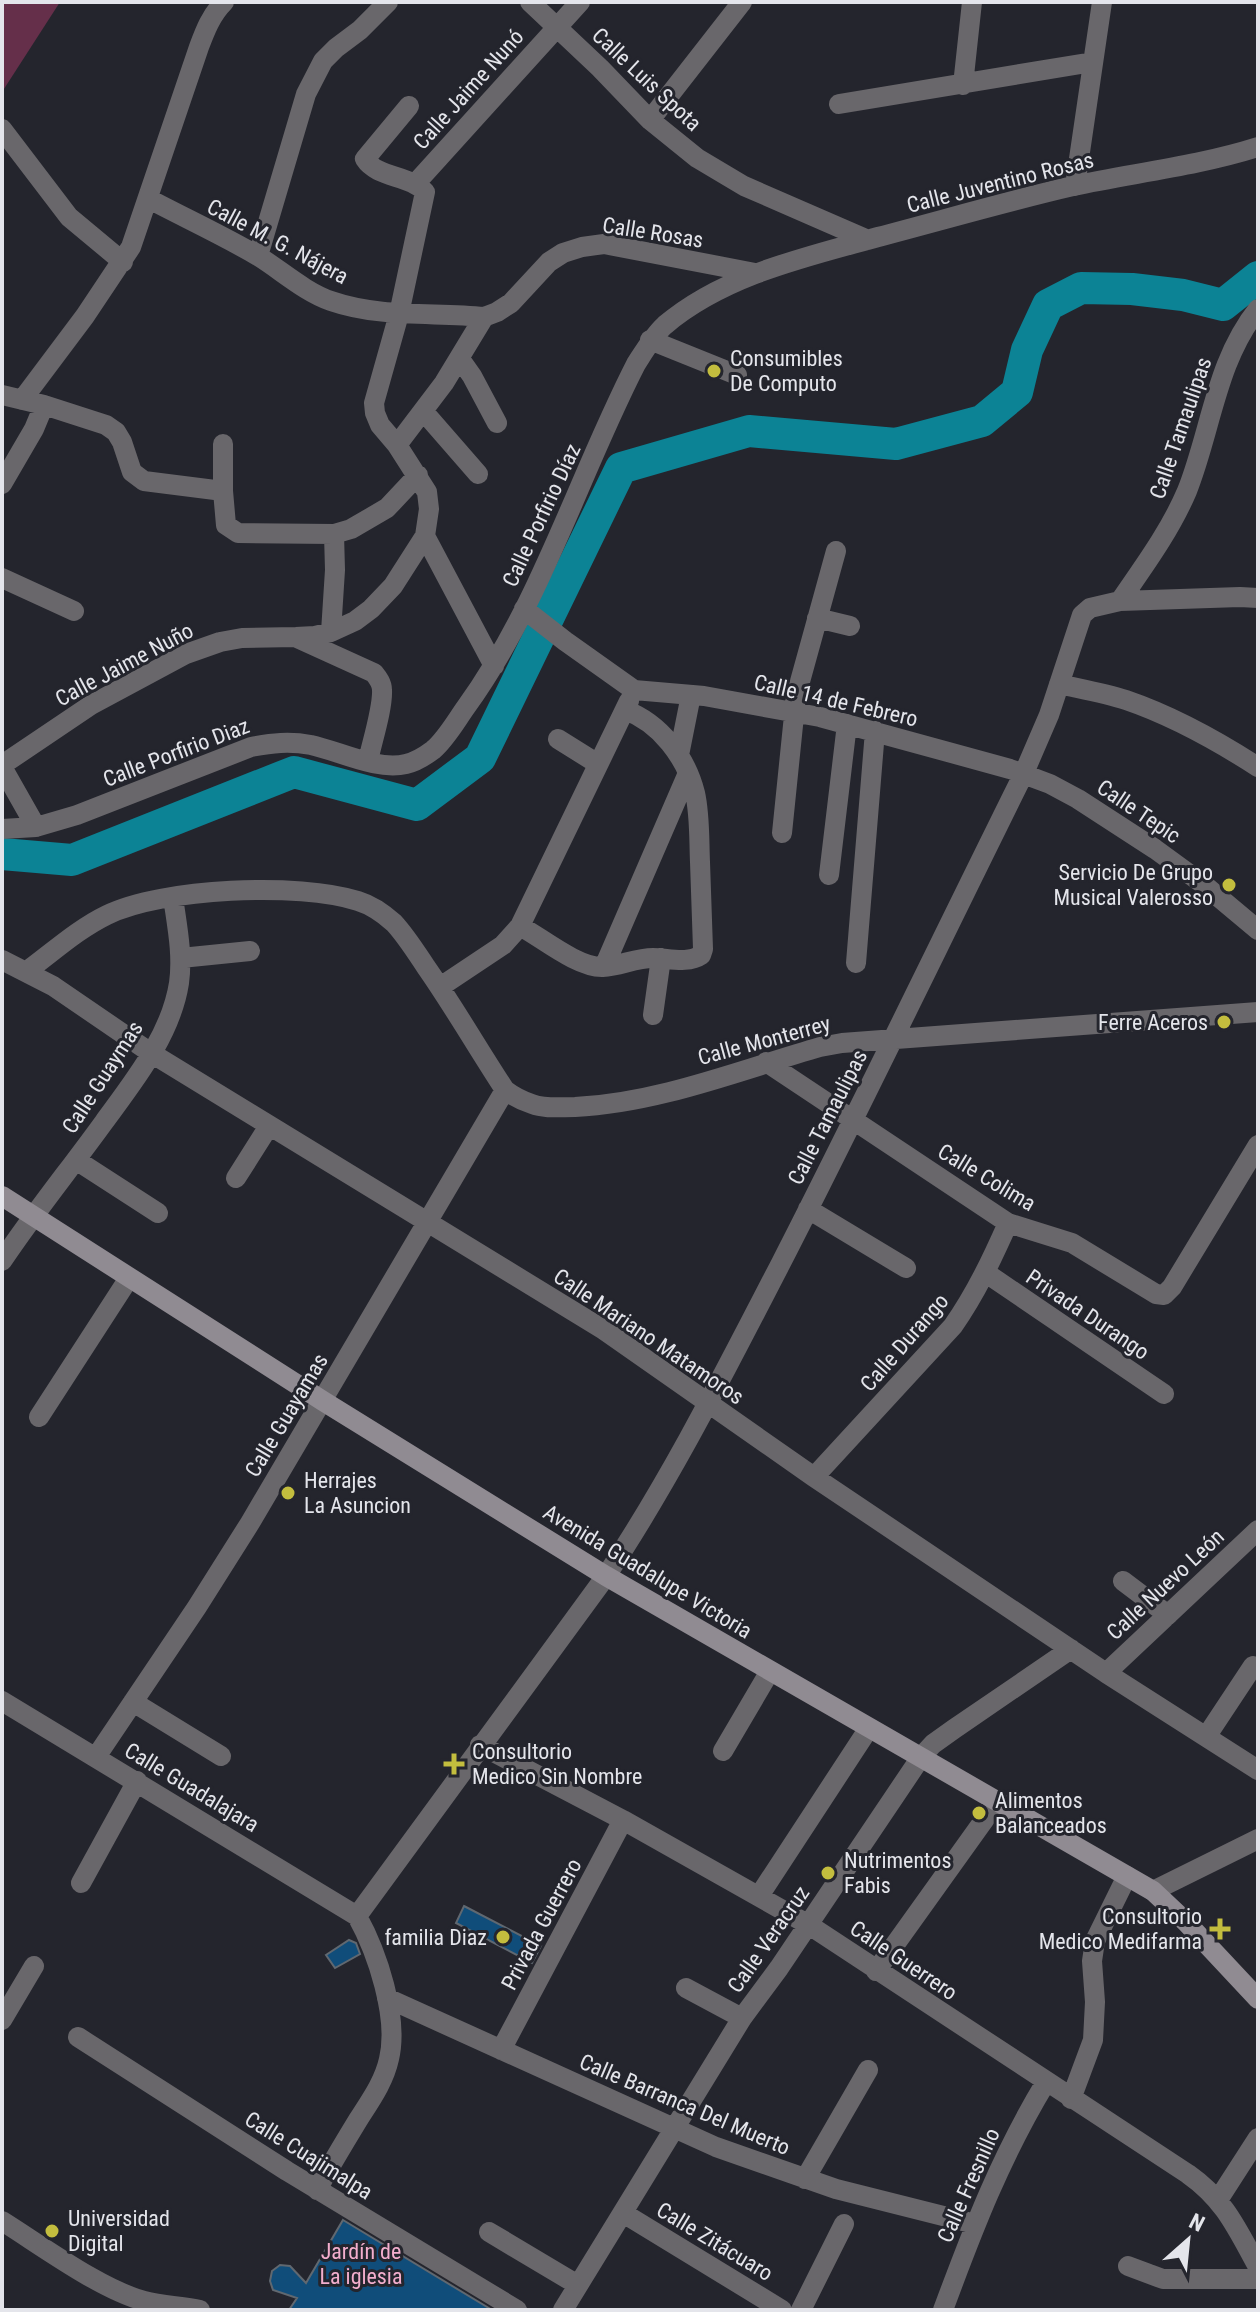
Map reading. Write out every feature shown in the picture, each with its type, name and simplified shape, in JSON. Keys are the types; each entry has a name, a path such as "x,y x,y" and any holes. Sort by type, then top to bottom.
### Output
{"main road":[{"name":"Avenida Guadalupe Victoria","path":"2,1196 323,1401 606,1576 1153,1891 1258,1999"}],"street":[{"path":"223,491 144,481 132,472 122,442 116,432 106,425 12,397 123,262 137,233 207,26 224,2"},
{"path":"258,256 313,77 323,61 388,2"},
{"name":"Calle Luis Spota","path":"530,2 650,120 697,158 732,179 868,240"},
{"name":"Calle Jaime Nunó","path":"415,184 580,2"},
{"path":"650,120 742,2"},
{"path":"963,85 972,2"},
{"path":"1075,186 1102,2"},
{"path":"839,104 1093,62"},
{"path":"409,106 365,159 372,167 422,188 426,198 374,403 375,413 380,425 397,445 427,492 429,509 425,536 494,666"},
{"path":"2,129 69,217 123,262"},
{"name":"Calle Juventino Rosas","path":"755,273 1075,186 1232,155 1258,147"},
{"name":"Calle M. G. Nájera","path":"149,199 258,256 331,301 399,314 484,317"},
{"name":"Calle Rosas","path":"397,445 424,412 484,317 511,303 549,262 563,253 604,244 755,273"},
{"name":"Calle Porfirio Díaz","path":"368,761 405,764 434,749 494,666 524,609 624,388 650,340 664,326 707,297 755,273"},
{"name":"Calle Tamaulipas","path":"357,1916 606,1576 708,1403 853,1120 1024,773 1039,740 1082,615 1090,608 1120,601 1169,529 1196,466 1230,355 1258,309"},
{"path":"650,340 737,375"},
{"path":"460,359 497,423"},
{"path":"2,484 34,429 44,405"},
{"path":"424,412 478,474"},
{"path":"223,444 226,525 238,533 334,534 351,529 387,508 418,475"},
{"path":"331,632 334,534"},
{"name":"Calle Jaime Nuño","path":"2,766 91,705 186,654 242,638 315,636 355,621 383,599 425,536"},
{"path":"782,833 800,678 836,551"},
{"path":"2,578 74,611"},
{"path":"1120,601 1258,598"},
{"path":"440,987 503,945 520,926 634,690 524,609"},
{"path":"817,618 850,626"},
{"path":"296,637 374,673 379,680 381,702 368,761"},
{"path":"1059,684 1151,709 1185,724 1258,767"},
{"name":"Calle 14 de Febrero","path":"634,690 691,695 847,724 1024,773"},
{"path":"604,967 684,764 691,695"},
{"path":"520,926 591,966 604,967 643,958 697,959 701,955 695,794 684,764 659,730 625,710"},
{"path":"829,875 847,724"},
{"path":"856,963 875,731"},
{"path":"558,739 598,764"},
{"name":"Calle Porfirio Diaz","path":"2,829 36,827 77,815 251,747 275,742 313,746 368,761"},
{"path":"2,766 36,827"},
{"name":"Calle Tepic","path":"1024,773 1064,791 1111,819 1203,884 1258,930"},
{"path":"27,971 92,923 125,908 208,892 339,896 361,902 393,923 440,987 505,1090"},
{"name":"Calle Guaymas","path":"2,1261 151,1053 174,1003 179,983 181,958 173,897"},
{"path":"181,958 250,951"},
{"path":"653,1015 661,958"},
{"name":"Calle Mariano Matamoros","path":"2,960 65,993 151,1053 604,1330 814,1477 1106,1673 1258,1770"},
{"name":"Calle Monterrey","path":"505,1090 534,1105 555,1108 603,1105 656,1095 820,1047 1258,1012"},
{"name":"Calle Colima","path":"766,1062 1008,1223 1072,1243 1151,1292 1164,1295 1172,1287 1258,1146"},
{"name":"Calle Guayamas","path":"96,1757 222,1569 505,1090"},
{"path":"236,1178 269,1126"},
{"path":"76,1160 158,1213"},
{"path":"808,1209 906,1268"},
{"name":"Calle Durango","path":"814,1477 953,1326 986,1273 1008,1223"},
{"name":"Privada Durango","path":"986,1273 1164,1394"},
{"path":"39,1417 129,1278"},
{"name":"Calle Nuevo León","path":"1106,1673 1258,1530"},
{"path":"1123,1581 1168,1615"},
{"name":"Calle Veracruz","path":"563,2310 742,2018 809,1925 921,1757 933,1744 1071,1649"},
{"path":"1206,1737 1253,1666"},
{"path":"723,1751 770,1671"},
{"name":"Calle Guadalajara","path":"2,1701 357,1916"},
{"path":"133,1702 221,1756"},
{"path":"759,1896 869,1728"},
{"name":"Calle Guerrero","path":"480,1745 623,1820 809,1925 1188,2174 1218,2200 1236,2225 1258,2267"},
{"path":"81,1883 137,1781"},
{"path":"876,1971 997,1802"},
{"name":"Privada Guerrero","path":"501,2050 623,1820"},
{"path":"1153,1891 1258,1839"},
{"path":"1071,2099 1093,2040 1095,2002 1092,1961 1095,1941 1127,1876"},
{"path":"317,2190 384,2075 390,2058 392,2039 387,1998 371,1944 357,1916"},
{"path":"2,2020 34,1966"},
{"path":"686,1988 742,2018"},
{"name":"Calle Barranca Del Muerto","path":"387,1998 729,2153 805,2179 975,2224"},
{"name":"Calle Cuajimalpa","path":"78,2037 317,2190 517,2310"},
{"path":"805,2179 868,2070"},
{"name":"Calle Fresnillo","path":"943,2310 975,2224 1012,2141 1046,2082"},
{"path":"1218,2200 1258,2138"},
{"name":"Calle Zitácuaro","path":"623,2213 782,2310"},
{"path":"2,2221 140,2305 200,2310"},
{"path":"801,2310 844,2224"},
{"path":"489,2232 578,2285"},
{"path":"1128,2266 1163,2279 1258,2279"}],"shaded area":[{"path":"2,2 60,2 2,92"}],"building":[{"name":"familia Diaz","path":"464,1906 541,1946 532,1963 456,1923"},
{"path":"349,1940 356,1943 360,1954 335,1968 326,1955"},
{"path":"343,2220 492,2310 289,2310 297,2298 273,2290 270,2281 272,2271 280,2265 290,2266 306,2283"}],"waterway":[{"path":"2,854 72,860 294,772 417,805 480,758 621,468 749,431 896,444 982,421 1017,392 1027,350 1048,305 1081,288 1132,289 1183,295 1223,305 1258,277"}],"place":[{"name":"Consumibles De Computo","path":"714,371"},
{"name":"Servicio De Grupo Musical Valerosso","path":"1229,885"},
{"name":"Ferre Aceros","path":"1224,1022"},
{"name":"Herrajes La Asuncion","path":"288,1493"},
{"name":"Consultorio Medico Sin Nombre","path":"454,1764"},
{"name":"Alimentos Balanceados","path":"979,1813"},
{"name":"Nutrimentos Fabis","path":"828,1873"},
{"name":"Consultorio Medico Medifarma","path":"1220,1929"},
{"name":"familia Diaz","path":"503,1937"},
{"name":"Universidad Digital","path":"52,2231"}],"park label":[{"name":"Jardín de La iglesia","path":"361,2264"}]}
